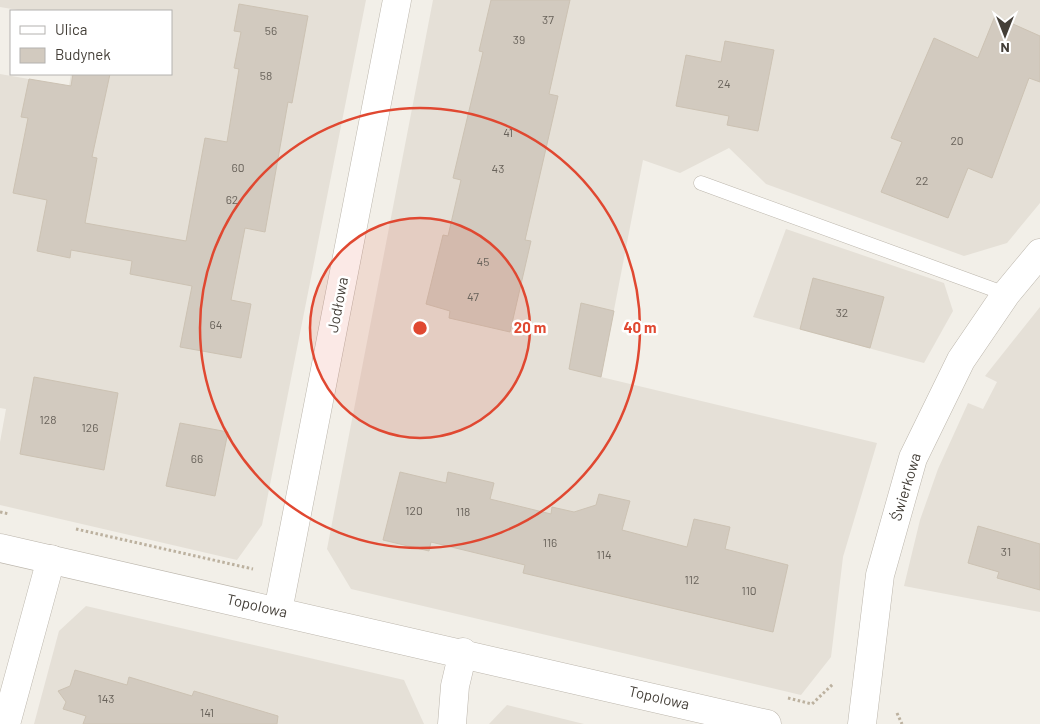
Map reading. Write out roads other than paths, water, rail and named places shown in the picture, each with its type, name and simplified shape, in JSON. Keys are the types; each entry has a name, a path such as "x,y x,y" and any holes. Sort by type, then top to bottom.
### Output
{"street":[{"name":"Jodłowa","path":"278,611 397,0"},
{"name":"Świerkowa","path":"862,724 880,575 913,458 961,360 1006,294 1040,253"},
{"name":"Topolowa","path":"0,548 463,652 767,724"},
{"path":"6,724 51,559"},
{"path":"452,724 455,686 463,652"}],"lane":[{"path":"701,183 1006,294"}]}
